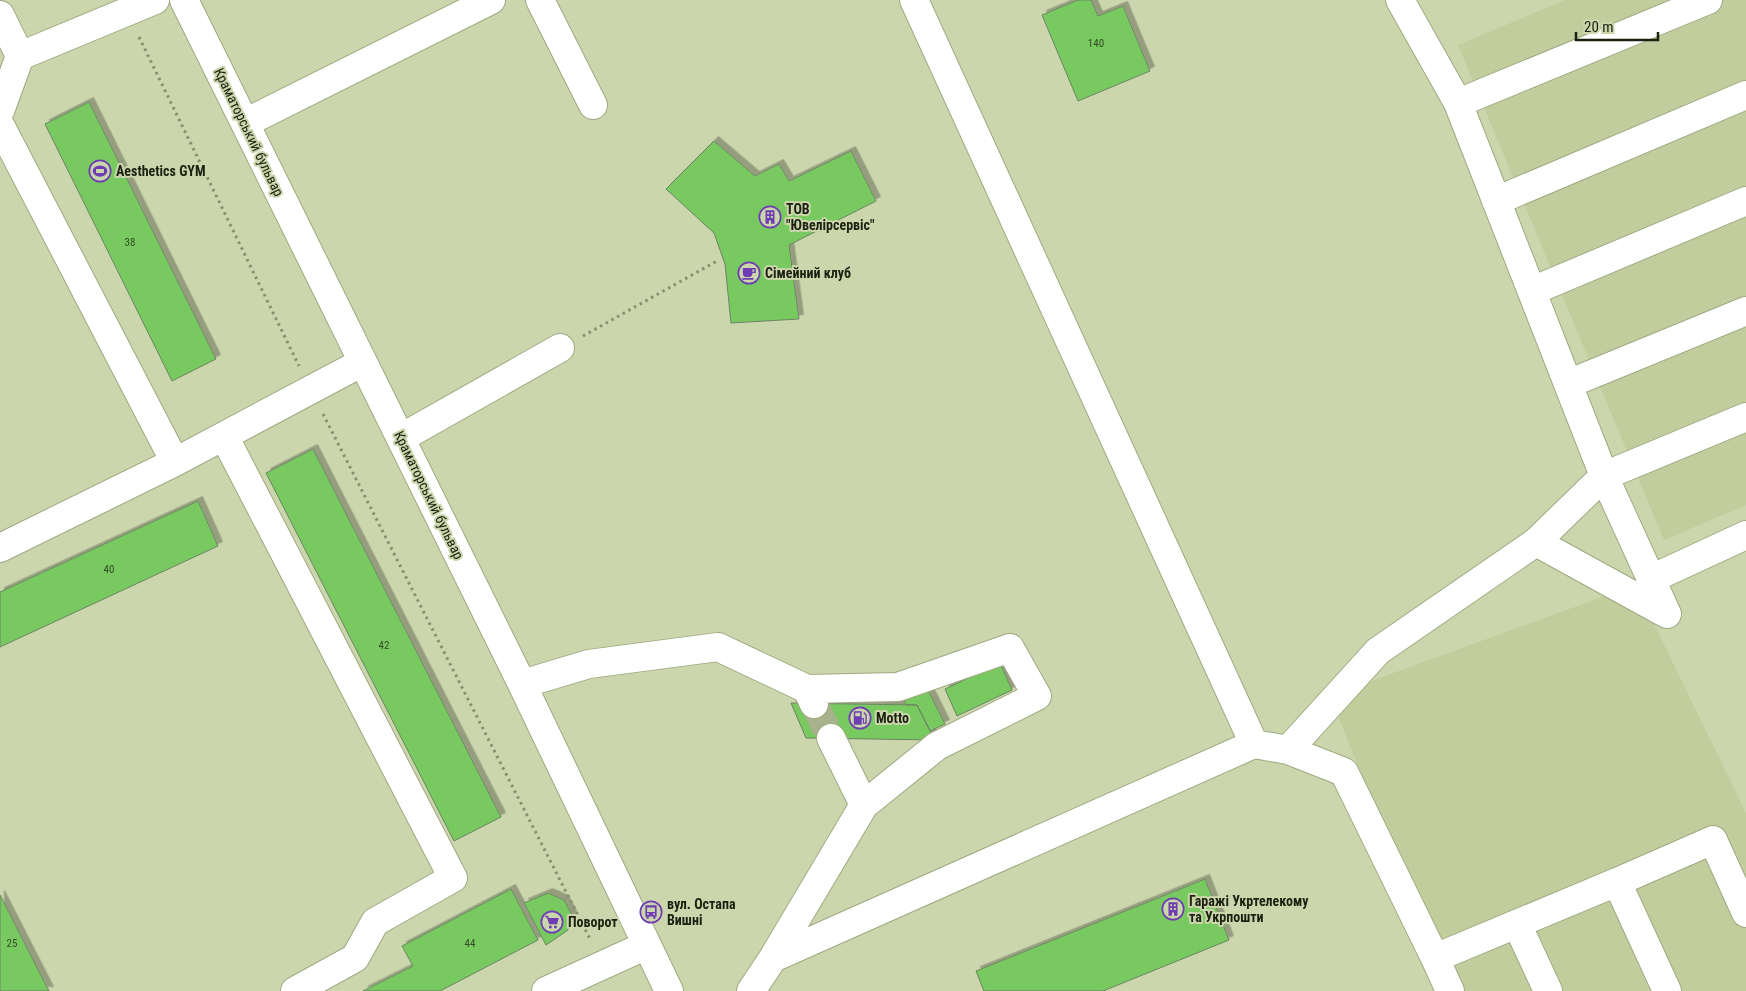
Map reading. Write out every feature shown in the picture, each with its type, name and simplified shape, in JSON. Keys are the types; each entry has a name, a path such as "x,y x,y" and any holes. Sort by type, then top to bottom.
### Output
{"street":[{"path":"20,56 155,0"},
{"name":"Краматорський бульвар","path":"184,0 522,684 670,991"},
{"path":"245,123 491,0"},
{"path":"540,0 593,105"},
{"path":"914,0 1254,744"},
{"path":"1400,0 1458,103 1604,476 1667,614 1536,542"},
{"path":"1458,103 1708,0"},
{"path":"0,16 20,56 0,110"},
{"path":"1496,201 1746,95"},
{"path":"0,125 175,462"},
{"path":"1532,291 1746,201"},
{"path":"1568,384 1746,311"},
{"path":"401,438 560,348"},
{"path":"0,548 175,462 312,391 363,362"},
{"path":"1288,750 1378,651 1536,542 1604,476 1746,417"},
{"path":"224,436 453,878 375,922 355,958 295,991"},
{"path":"1651,579 1746,535"},
{"path":"522,684 588,664 718,647 811,696 898,687 1010,648 1036,696 937,746 864,805 773,958 751,991"},
{"path":"831,738 864,805"},
{"path":"773,958 1254,744 1288,750 1344,772 1450,991"},
{"path":"1435,958 1713,840 1746,913"},
{"path":"1617,882 1667,991"},
{"path":"1518,924 1548,991"},
{"path":"546,991 647,945"}],"path":[{"path":"127,12 312,391 604,965"},
{"path":"560,348 716,261"}],"shaded area":[{"path":"1565,0 1746,0 1746,505 1664,540 1458,45"},
{"path":"1635,585 1746,813 1746,991 1445,991 1435,958 1330,696"}],"building":[{"path":"1078,0 1091,0 1098,16 1123,6 1150,71 1078,101 1042,15"},
{"path":"89,102 216,359 172,381 45,124"},
{"name":"ТОВ \"Ювелірсервіс\"","path":"714,141 755,176 779,164 789,181 851,151 876,201 789,245 799,319 731,323 725,264 714,233 666,189"},
{"path":"313,449 501,817 454,841 266,473"},
{"path":"198,501 218,546 0,647 0,592"},
{"path":"1000,663 1012,690 957,716 945,689"},
{"path":"926,686 945,724 930,731 917,705 906,705 903,697"},
{"name":"Motto","path":"791,703 917,705 935,740 806,738"},
{"name":"Гаражі Укртелекому та Укрпошти","path":"1205,879 1229,940 1103,991 984,991 976,971"},
{"path":"511,889 538,940 440,991 363,991 413,966 402,946"},
{"name":"Поворот","path":"548,893 564,900 572,915 568,930 546,945 524,903"},
{"path":"0,895 49,991 0,991"}],"tunnel":[{"path":"814,704 831,738"}],"place":[{"name":"Aesthetics GYM","path":"100,171"},
{"name":"ТОВ \"Ювелірсервіс\"","path":"770,217"},
{"name":"Сімейний клуб","path":"749,273"},
{"name":"Motto","path":"860,718"},
{"name":"Гаражі Укртелекому та Укрпошти","path":"1173,909"},
{"name":"вул. Остапа Вишні","path":"651,912"},
{"name":"Поворот","path":"552,922"}]}
